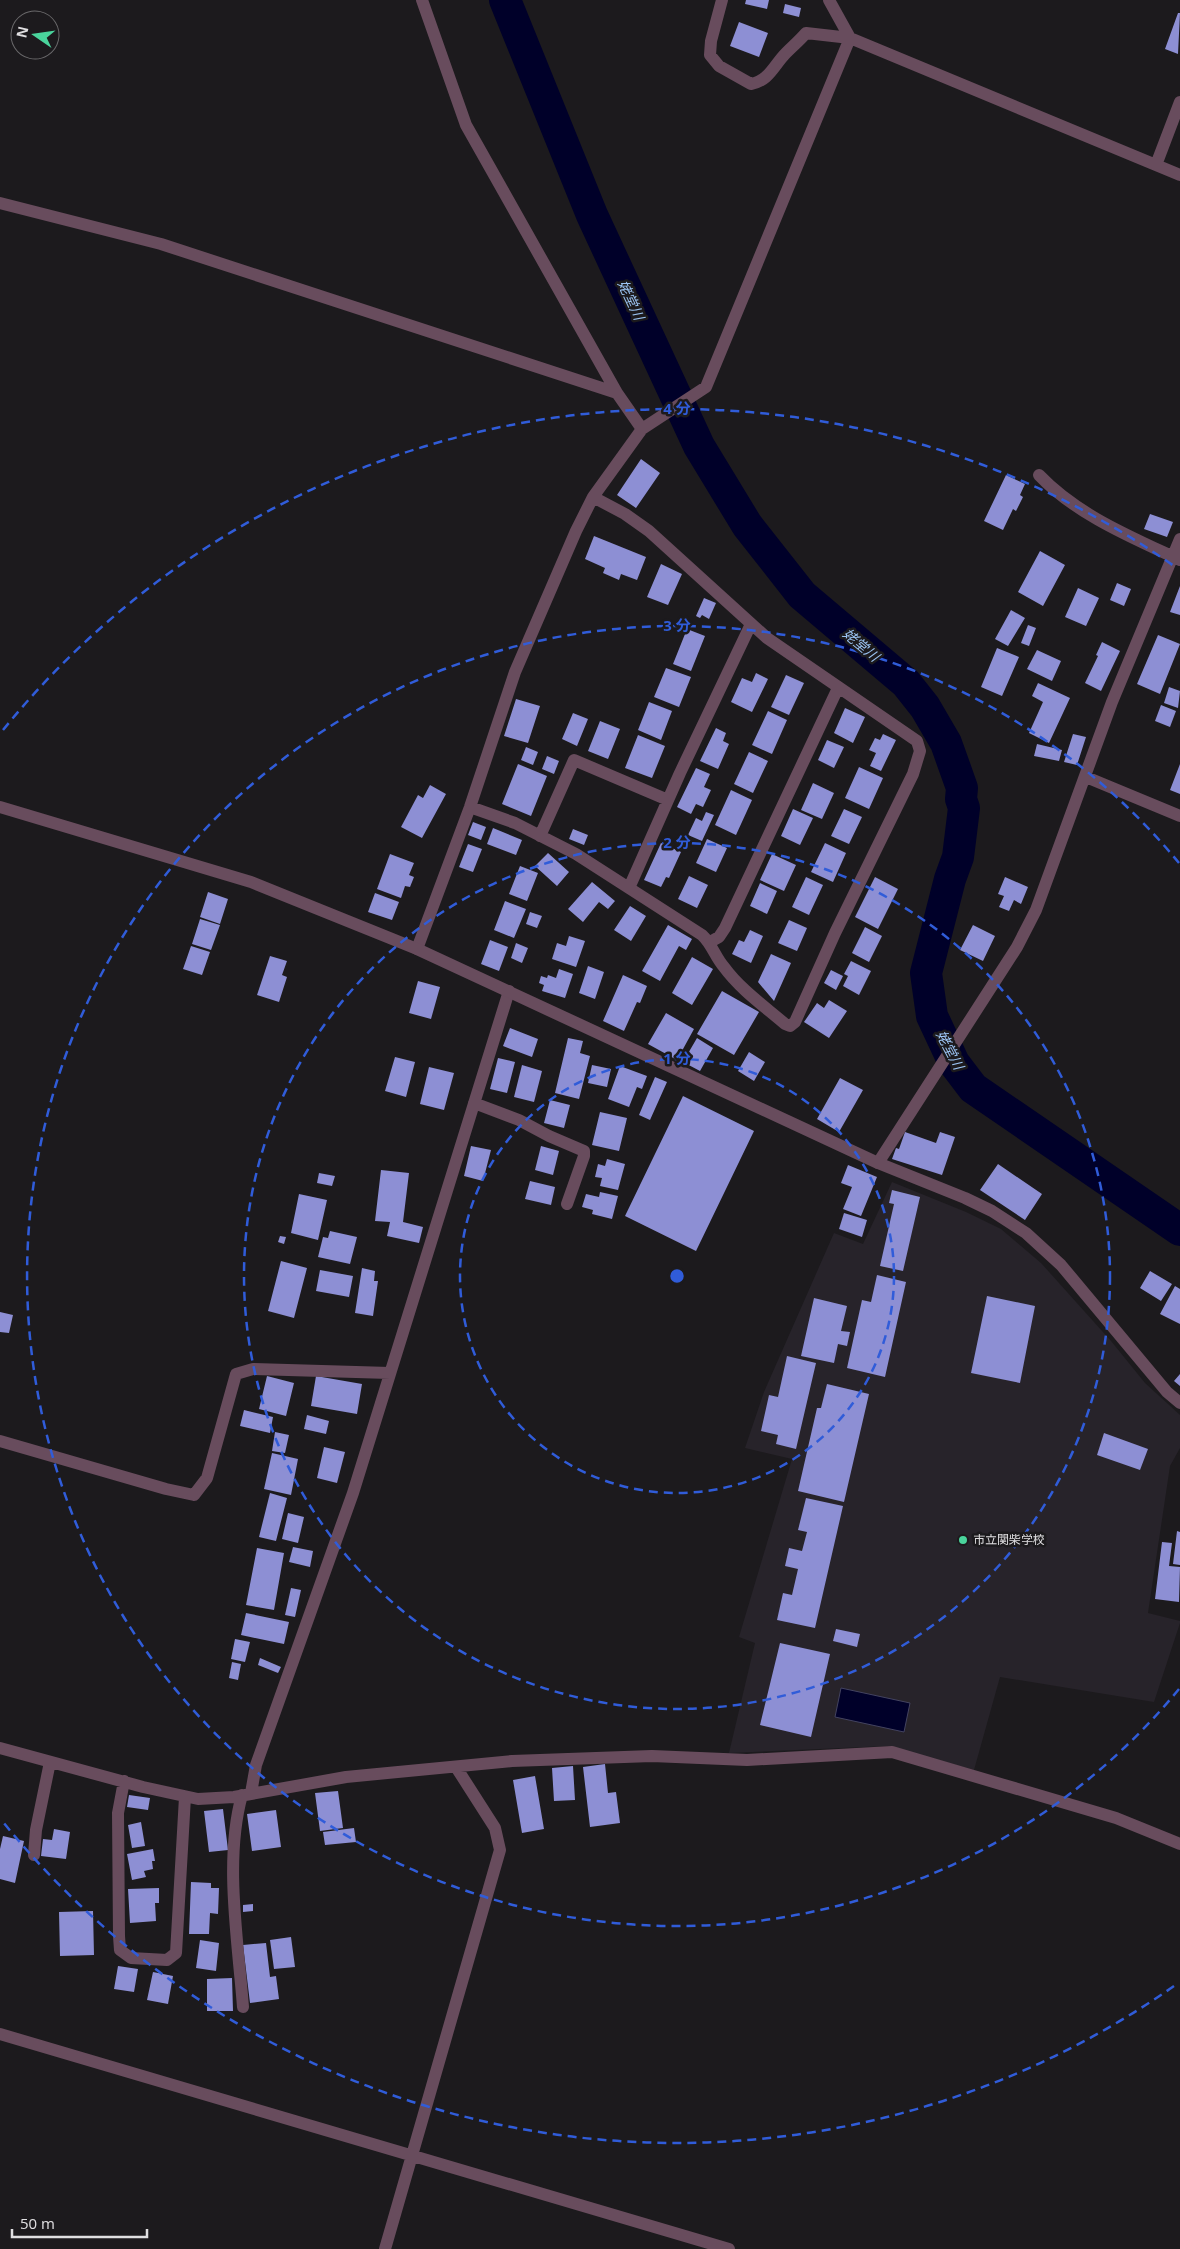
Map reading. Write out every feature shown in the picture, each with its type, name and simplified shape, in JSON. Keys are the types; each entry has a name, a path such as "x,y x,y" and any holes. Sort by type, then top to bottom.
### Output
{"street":[{"path":"422,0 466,125 617,393 647,426"},
{"path":"722,0 711,41 710,55 718,66 750,84 764,80 776,68 784,54 806,33 850,38 1180,175"},
{"path":"829,0 850,38"},
{"path":"417,949 470,807 516,672 576,531 594,497 647,426 706,387 850,38"},
{"path":"1156,165 1180,102"},
{"path":"0,203 161,244 617,393"},
{"path":"1039,475 1052,489 1099,521 1176,558"},
{"path":"470,807 515,822 576,854 702,935 710,942 714,953 724,968 785,1024 790,1026 795,1022 835,933 912,774 920,751 917,741 767,638 649,531 625,514 594,497"},
{"path":"878,1163 1017,947 1036,910 1112,702 1176,558 1180,539"},
{"path":"629,888 668,800 751,624"},
{"path":"710,942 719,938 725,928 838,688"},
{"path":"540,836 574,760 668,800"},
{"path":"1086,777 1180,816"},
{"path":"0,806 251,882 417,949 878,1163 965,1198 992,1211 1026,1233 1070,1274 1167,1392 1180,1402"},
{"path":"243,2007 232,1855 236,1816 247,1794 354,1493 509,991"},
{"path":"474,1103 518,1120 584,1151 584,1156 567,1204"},
{"path":"0,1441 194,1495 207,1478 236,1374 253,1368 390,1373"},
{"path":"0,1748 185,1797 211,1799 346,1777 512,1761 652,1756 725,1760 892,1752 1116,1818 1180,1844"},
{"path":"34,1855 36,1830 50,1762"},
{"path":"385,2249 500,1850 495,1828 456,1767"},
{"path":"124,1781 118,1813 119,1936 120,1950 131,1958 167,1960 176,1953 178,1946 185,1797"},
{"path":"0,2034 730,2249"}],"shaded area":[{"name":"市立関柴学校","path":"892,1182 966,1212 1001,1229 1041,1263 1111,1341 1145,1383 1180,1415 1180,1448 1170,1466 1148,1613 1180,1621 1180,1623 1154,1702 1000,1677 974,1770 888,1746 729,1753 755,1643 739,1637 792,1459 745,1448 764,1392 834,1233 863,1244"}],"water":[{"path":"841,1688 910,1703 904,1732 835,1717"}],"building":[{"path":"746,0 769,0 767,9 745,4"},
{"path":"785,4 801,8 799,17 783,13"},
{"path":"1178,13 1180,13 1178,54 1165,49"},
{"path":"739,22 768,33 759,57 730,46"},
{"path":"641,459 660,473 636,508 617,495"},
{"path":"1006,475 1025,484 1020,495 1023,497 1016,511 1013,509 1003,530 984,521"},
{"path":"1150,514 1173,522 1167,537 1144,529"},
{"path":"594,536 646,557 637,580 621,574 619,580 603,573 605,568 585,559"},
{"path":"1040,551 1065,565 1043,606 1018,592"},
{"path":"661,564 682,574 668,605 647,597"},
{"path":"1117,583 1131,589 1124,606 1110,600"},
{"path":"1180,586 1180,615 1170,612"},
{"path":"1078,588 1099,598 1086,626 1065,617"},
{"path":"704,598 716,603 709,619 702,615 700,618 696,616"},
{"path":"1011,610 1025,618 1008,646 995,639"},
{"path":"1028,625 1036,628 1029,646 1021,643"},
{"path":"687,629 705,636 691,671 673,664"},
{"path":"1158,635 1180,644 1160,694 1137,684"},
{"path":"1102,642 1120,651 1101,691 1085,683 1098,656 1096,655"},
{"path":"997,648 1019,657 1002,696 981,687"},
{"path":"1037,650 1061,661 1052,681 1027,669"},
{"path":"666,668 691,677 679,707 654,697"},
{"path":"756,673 768,679 752,712 731,702 742,678 752,682"},
{"path":"786,675 804,683 789,715 771,707"},
{"path":"1038,683 1070,698 1049,743 1029,733 1043,702 1032,696"},
{"path":"1169,687 1180,691 1178,708 1164,703"},
{"path":"516,699 540,706 528,743 504,736"},
{"path":"649,702 672,711 661,740 638,730"},
{"path":"1161,705 1176,711 1170,727 1155,721"},
{"path":"845,708 865,717 853,743 834,733"},
{"path":"768,711 787,720 772,754 752,745"},
{"path":"573,713 588,719 577,746 562,739"},
{"path":"600,721 620,729 608,759 588,751"},
{"path":"716,728 726,733 723,741 729,744 718,769 700,761"},
{"path":"883,734 896,740 881,771 870,766 876,753 869,750 875,738 880,740"},
{"path":"1073,734 1086,737 1077,765 1064,762"},
{"path":"638,735 665,746 652,778 625,768"},
{"path":"827,740 844,747 834,768 818,760"},
{"path":"1037,744 1062,750 1059,761 1034,756"},
{"path":"526,747 538,752 533,765 521,760"},
{"path":"749,752 768,761 753,793 734,784"},
{"path":"547,756 559,761 554,774 542,769"},
{"path":"518,764 547,776 531,816 502,804"},
{"path":"1180,764 1180,794 1170,790"},
{"path":"859,767 883,778 869,809 845,798"},
{"path":"696,768 710,774 704,787 711,790 703,807 696,804 691,814 677,807"},
{"path":"813,783 834,793 822,819 801,810"},
{"path":"430,785 446,794 422,838 401,827 418,795 423,798"},
{"path":"731,790 752,800 736,835 715,825"},
{"path":"793,809 813,818 800,845 781,836"},
{"path":"844,809 862,817 849,844 831,836"},
{"path":"706,812 714,815 702,841 688,835 696,818 702,821"},
{"path":"473,822 486,827 481,840 468,835"},
{"path":"493,828 522,840 516,855 487,844"},
{"path":"573,829 588,835 584,845 569,839"},
{"path":"707,839 727,848 716,872 696,863"},
{"path":"661,843 681,852 669,878 666,877 661,887 644,880"},
{"path":"825,843 846,853 833,882 811,872"},
{"path":"468,844 482,849 473,872 459,867"},
{"path":"548,853 569,872 557,886 535,866"},
{"path":"390,854 414,863 409,875 414,877 410,887 405,886 401,898 377,889"},
{"path":"772,854 796,865 784,891 760,880"},
{"path":"520,866 538,873 527,901 509,894"},
{"path":"689,876 708,885 697,908 678,899"},
{"path":"806,877 823,885 809,915 792,907"},
{"path":"875,877 898,889 878,929 855,917"},
{"path":"1005,877 1028,887 1021,904 1014,900 1009,911 999,907 1004,896 998,894"},
{"path":"592,882 615,901 608,909 599,902 583,922 568,909"},
{"path":"760,883 777,891 767,914 750,906"},
{"path":"208,892 228,899 220,924 200,917"},
{"path":"375,893 399,902 392,920 368,912"},
{"path":"505,901 526,909 514,938 494,930"},
{"path":"630,906 646,916 631,941 614,930"},
{"path":"530,912 542,916 537,928 526,924"},
{"path":"200,919 220,925 211,950 192,944"},
{"path":"789,920 807,928 797,951 778,943"},
{"path":"668,925 692,939 686,950 679,946 660,981 642,971"},
{"path":"973,925 995,936 983,961 960,950"},
{"path":"865,927 882,936 869,962 852,953"},
{"path":"750,930 763,936 751,963 732,954 739,940 744,942"},
{"path":"569,936 585,941 576,967 552,959 557,943 566,946"},
{"path":"490,940 508,947 499,971 481,964"},
{"path":"516,943 528,948 522,963 511,958"},
{"path":"191,946 210,952 202,975 183,969"},
{"path":"771,954 791,963 774,1001 758,982"},
{"path":"270,956 287,961 282,975 287,977 279,1002 257,995"},
{"path":"692,957 713,969 692,1005 672,993"},
{"path":"851,961 871,971 859,995 843,986 848,976 844,974"},
{"path":"588,966 604,972 595,999 579,993"},
{"path":"559,969 573,974 565,998 542,991 544,985 539,983 541,976 547,978 548,975 556,978"},
{"path":"831,970 843,976 836,990 824,983"},
{"path":"623,975 647,986 640,1003 637,1002 624,1031 603,1021"},
{"path":"418,981 440,987 431,1019 409,1013"},
{"path":"722,991 759,1012 734,1055 697,1034"},
{"path":"829,1000 847,1011 829,1038 804,1022 817,1003 824,1008"},
{"path":"666,1013 694,1029 677,1060 648,1044"},
{"path":"510,1028 538,1039 532,1057 503,1046"},
{"path":"568,1038 583,1041 580,1053 590,1056 579,1099 555,1093"},
{"path":"697,1038 713,1048 700,1071 683,1062"},
{"path":"749,1052 765,1062 754,1081 738,1071"},
{"path":"395,1057 415,1062 406,1097 385,1091"},
{"path":"498,1058 515,1062 507,1093 490,1089"},
{"path":"522,1065 542,1071 534,1102 514,1097"},
{"path":"592,1065 611,1069 607,1087 588,1083"},
{"path":"620,1066 647,1076 642,1089 637,1087 629,1107 608,1099"},
{"path":"429,1067 454,1073 444,1110 420,1104"},
{"path":"655,1077 667,1082 650,1120 639,1115"},
{"path":"840,1078 863,1090 839,1132 817,1119"},
{"path":"683,1096 754,1131 696,1251 625,1216"},
{"path":"550,1100 570,1105 564,1128 544,1123"},
{"path":"600,1112 627,1118 619,1151 592,1145"},
{"path":"905,1132 936,1143 940,1132 955,1137 942,1175 892,1159 896,1148 899,1149"},
{"path":"471,1146 491,1150 483,1181 464,1176"},
{"path":"541,1146 559,1151 553,1175 535,1170"},
{"path":"607,1159 625,1164 618,1190 600,1186 602,1178 595,1177 598,1164 605,1166"},
{"path":"998,1164 1042,1194 1025,1220 980,1190"},
{"path":"848,1165 877,1177 861,1216 843,1209 852,1187 841,1183"},
{"path":"381,1170 409,1173 403,1222 423,1227 419,1243 387,1236 390,1222 375,1221"},
{"path":"319,1173 335,1176 332,1186 317,1183"},
{"path":"530,1181 555,1187 551,1205 525,1199"},
{"path":"892,1190 920,1197 903,1271 880,1266 894,1204 889,1203"},
{"path":"600,1192 618,1196 612,1219 592,1214 593,1210 582,1207 586,1194 599,1197"},
{"path":"299,1194 327,1200 318,1240 291,1233"},
{"path":"844,1213 867,1220 862,1237 839,1229"},
{"path":"330,1231 357,1237 350,1264 318,1257 323,1237 328,1238"},
{"path":"280,1236 286,1237 284,1244 278,1242"},
{"path":"281,1261 307,1268 294,1318 268,1311"},
{"path":"362,1268 375,1271 374,1281 378,1281 373,1316 355,1313"},
{"path":"320,1270 353,1276 349,1297 316,1291"},
{"path":"1150,1271 1172,1284 1161,1301 1140,1288"},
{"path":"877,1275 906,1282 885,1377 847,1368 862,1300 871,1302"},
{"path":"1175,1286 1180,1289 1180,1324 1160,1314"},
{"path":"987,1296 1035,1306 1020,1383 971,1373"},
{"path":"814,1298 847,1306 841,1331 850,1332 847,1346 838,1344 834,1363 801,1356"},
{"path":"0,1312 13,1315 9,1333 0,1332"},
{"path":"787,1356 816,1363 796,1449 776,1444 778,1435 761,1431 769,1395 778,1397"},
{"path":"1180,1374 1180,1386 1174,1381"},
{"path":"267,1376 294,1383 286,1416 259,1409"},
{"path":"316,1376 362,1384 357,1414 311,1406"},
{"path":"827,1384 869,1394 844,1502 798,1491 817,1408 821,1408"},
{"path":"244,1410 273,1417 270,1433 240,1426"},
{"path":"307,1415 329,1421 326,1434 304,1429"},
{"path":"275,1432 289,1435 285,1453 272,1451"},
{"path":"1104,1433 1148,1449 1140,1470 1097,1455"},
{"path":"324,1447 345,1452 337,1483 317,1478"},
{"path":"272,1453 298,1459 291,1495 264,1489"},
{"path":"270,1493 287,1498 276,1541 259,1537"},
{"path":"806,1498 843,1506 815,1628 777,1620 783,1593 792,1595 798,1569 785,1566 789,1548 802,1551 807,1532 798,1530"},
{"path":"288,1513 304,1517 298,1543 282,1539"},
{"path":"1177,1531 1180,1532 1180,1565 1173,1564"},
{"path":"1162,1542 1172,1543 1169,1566 1180,1567 1179,1602 1155,1599"},
{"path":"293,1547 313,1551 310,1567 289,1562"},
{"path":"257,1548 284,1553 274,1610 246,1605"},
{"path":"291,1588 301,1590 295,1617 285,1615"},
{"path":"246,1613 289,1622 284,1644 241,1635"},
{"path":"836,1629 860,1634 857,1647 833,1641"},
{"path":"235,1639 250,1642 245,1662 231,1659"},
{"path":"780,1643 830,1654 811,1737 760,1725"},
{"path":"260,1658 281,1667 278,1673 258,1665"},
{"path":"232,1662 241,1664 238,1680 229,1678"},
{"path":"605,1764 608,1793 616,1792 620,1823 590,1827 583,1767"},
{"path":"573,1766 575,1800 554,1801 552,1768"},
{"path":"535,1776 544,1829 522,1833 513,1780"},
{"path":"338,1791 343,1828 320,1831 315,1793"},
{"path":"129,1795 150,1798 148,1810 127,1807"},
{"path":"223,1809 228,1850 209,1852 204,1811"},
{"path":"276,1810 281,1847 252,1851 247,1814"},
{"path":"141,1822 145,1846 132,1848 128,1825"},
{"path":"354,1828 356,1842 325,1845 323,1832"},
{"path":"54,1829 70,1832 66,1859 41,1856 43,1839 52,1840"},
{"path":"3,1836 24,1841 15,1883 0,1879 0,1849"},
{"path":"153,1849 155,1861 152,1861 153,1869 144,1871 146,1877 132,1880 127,1854"},
{"path":"191,1882 211,1883 211,1888 219,1888 218,1914 210,1913 209,1934 189,1934"},
{"path":"159,1888 159,1903 155,1903 156,1921 130,1923 128,1889"},
{"path":"253,1904 253,1911 243,1912 243,1905"},
{"path":"93,1911 94,1955 60,1956 59,1912"},
{"path":"291,1937 295,1967 274,1969 270,1940"},
{"path":"200,1940 219,1943 216,1971 196,1968"},
{"path":"266,1943 270,1977 276,1976 279,1999 250,2003 243,1945"},
{"path":"118,1966 138,1969 134,1992 114,1989"},
{"path":"153,1972 173,1976 168,2004 147,2000"},
{"path":"232,1978 233,2011 207,2011 207,1979"}],"waterway":[{"name":"姥堂川","path":"505,0 592,215 699,446 747,525 802,595 906,683 925,707 946,743 962,788 961,799 964,808 958,857 950,879 926,973 932,1016 954,1063 973,1088 1180,1230"}],"place":[{"name":"市立関柴学校","path":"963,1540"}]}
